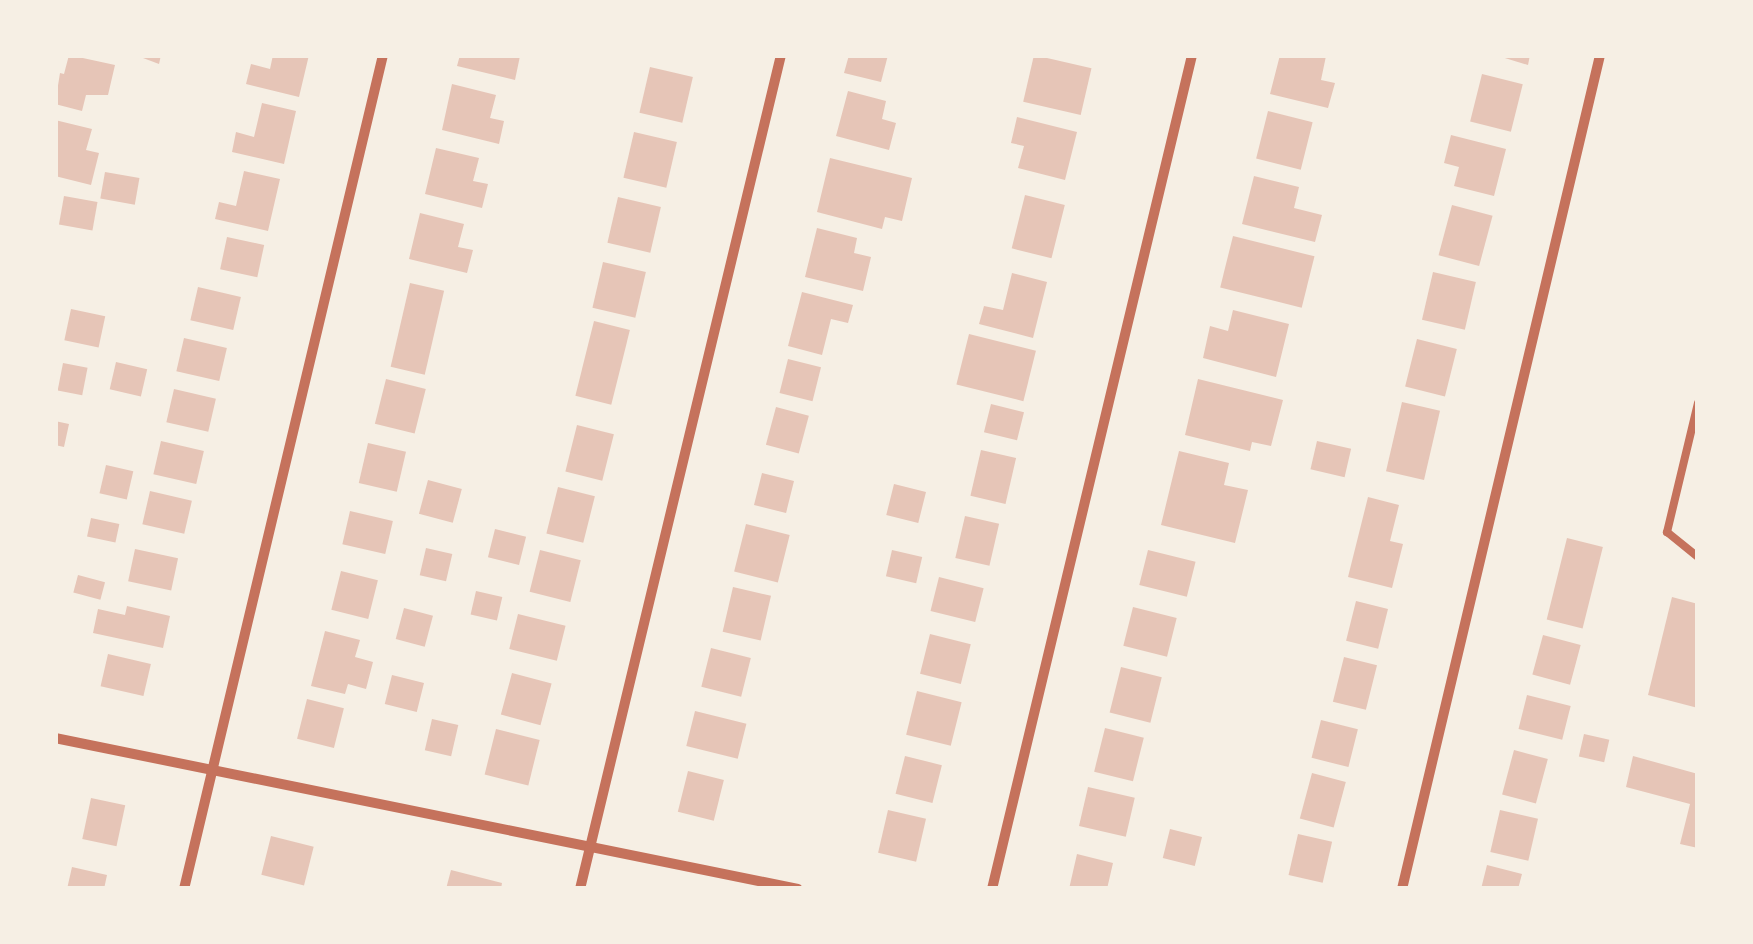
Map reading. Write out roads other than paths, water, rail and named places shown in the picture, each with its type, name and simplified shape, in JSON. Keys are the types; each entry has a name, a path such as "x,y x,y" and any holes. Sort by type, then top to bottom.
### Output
{"street":[{"path":"184,889 383,55"},
{"path":"580,889 781,55"},
{"path":"992,889 1192,55"},
{"path":"1402,889 1600,55"},
{"path":"55,738 798,889"}],"lane":[{"path":"1698,403 1667,532 1698,557"}]}
